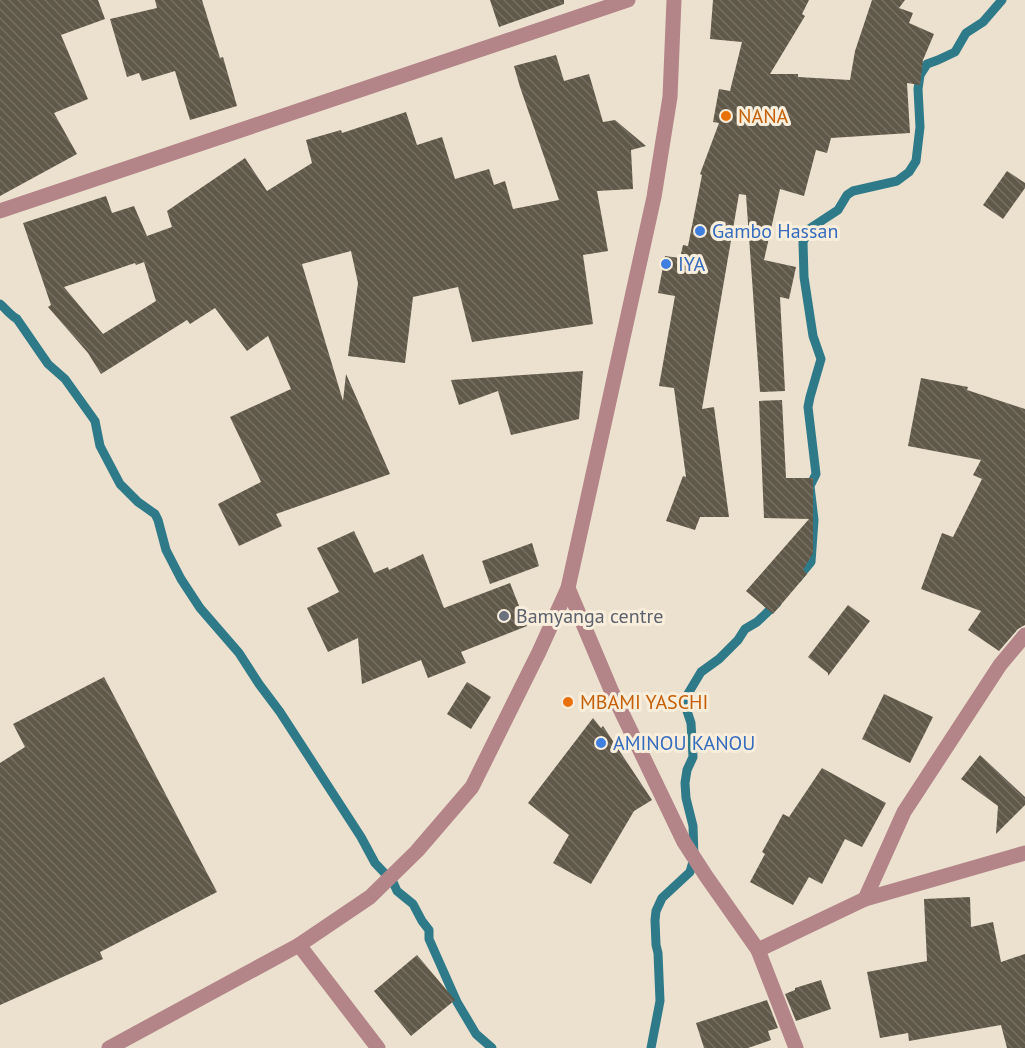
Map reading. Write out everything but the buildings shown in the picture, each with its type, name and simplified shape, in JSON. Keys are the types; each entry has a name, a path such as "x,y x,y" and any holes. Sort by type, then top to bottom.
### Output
{"street":[{"path":"0,210 628,0"},
{"path":"109,1048 299,945 370,897 417,851 472,787 568,588 654,197 670,97 674,0"},
{"path":"568,588 612,690 684,842 758,950 796,1048"},
{"path":"865,899 904,812 1000,664 1025,636"},
{"path":"758,950 865,899 1025,853"},
{"path":"299,945 378,1048"}],"waterway":[{"path":"797,579 811,562 814,520 810,486 816,474 808,407 821,359 813,336 804,277 803,242 809,229 838,210 847,195 853,191 897,181 909,172 916,161 920,127 918,89 920,75 927,64 955,52 966,33 983,22 1002,0"},
{"path":"0,304 17,319 48,364 65,379 95,421 100,446 120,484 138,502 155,514 166,550 200,608 239,653 280,712 361,837 375,863 393,882 397,891 413,904 429,930 429,939 457,1002 476,1034 492,1048"},
{"path":"651,1048 660,1001 656,911 662,898 690,872 694,858 693,826 685,783 687,770 693,757 691,723 686,697 701,672 719,659 738,640 745,629 757,622 777,603"}],"place":[{"name":"NANA","path":"726,116"},
{"name":"Gambo Hassan","path":"700,231"},
{"name":"IYA","path":"666,264"},
{"name":"Bamyanga centre","path":"504,616"},
{"name":"MBAMI YASCHI","path":"568,702"},
{"name":"AMINOU KANOU","path":"601,743"}]}
